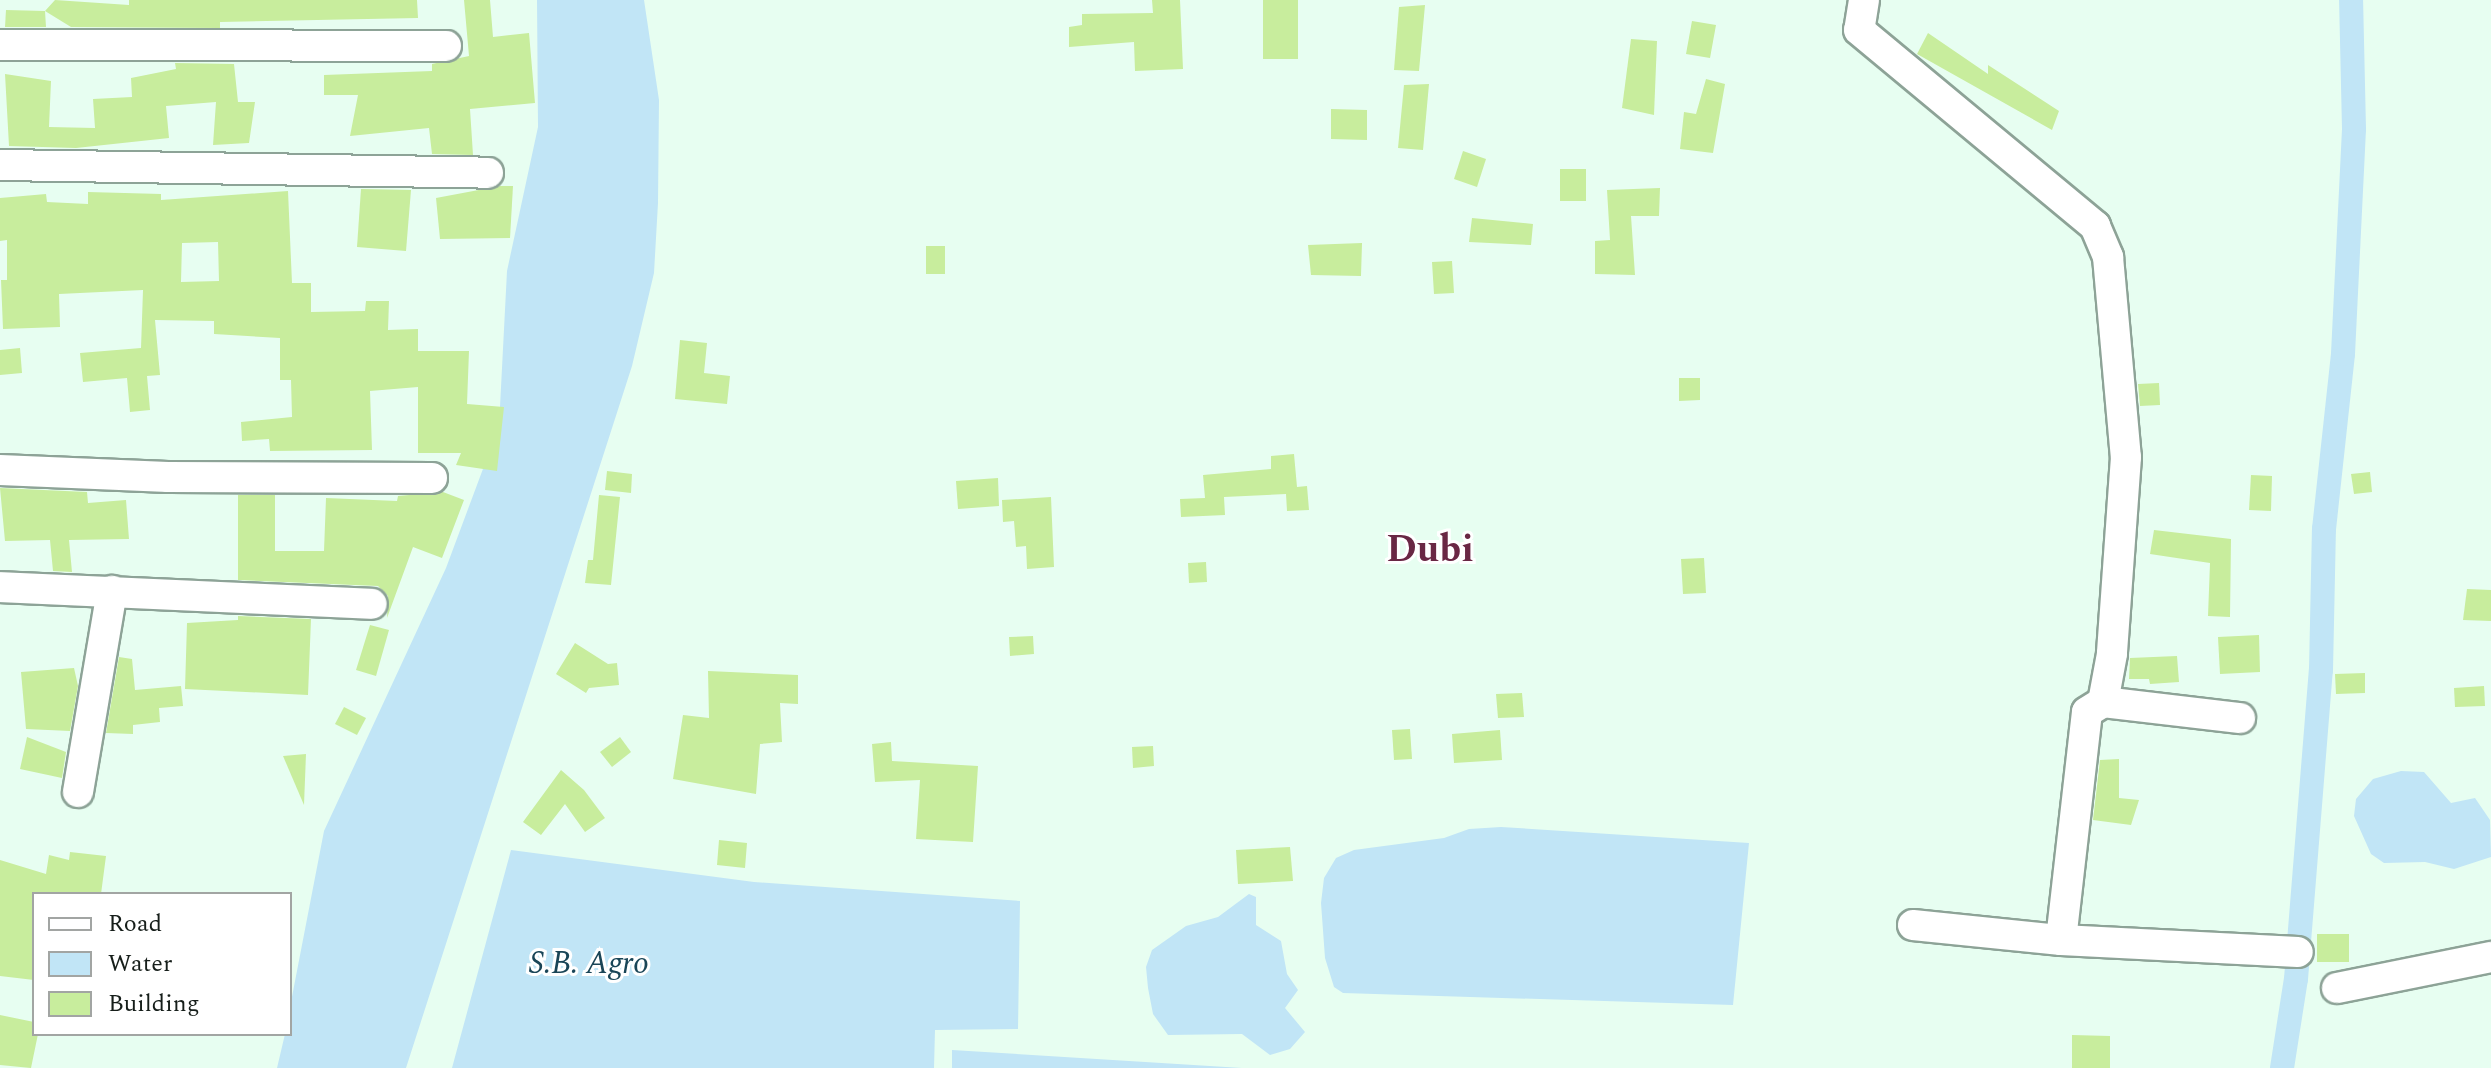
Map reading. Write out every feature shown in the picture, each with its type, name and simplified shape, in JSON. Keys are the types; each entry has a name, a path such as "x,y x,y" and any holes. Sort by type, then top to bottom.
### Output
{"street":[{"path":"1864,0 1859,30 2095,226 2108,257 2126,457 2112,654 2103,702"},
{"path":"0,45 446,46"},
{"path":"0,165 488,173"},
{"path":"0,470 168,477 432,478"},
{"path":"0,587 372,604"},
{"path":"78,792 112,591"},
{"path":"2061,940 2087,712 2103,702 2240,718"},
{"path":"1913,925 2061,940 2298,952"},
{"path":"2337,988 2491,957"}],"water":[{"path":"537,0 644,0 659,100 654,273 632,366 406,1068 277,1068 285,1036 292,1036 292,997 324,831 446,568 499,426 507,271 538,127"},
{"path":"2401,771 2424,772 2451,803 2475,798 2490,820 2491,857 2454,869 2425,862 2384,863 2371,854 2354,816 2356,799 2373,779"},
{"path":"1501,827 1749,843 1733,1005 1343,993 1334,987 1325,958 1321,903 1324,878 1336,858 1354,850 1444,838 1469,829"},
{"name":"S.B. Agro","path":"511,850 754,882 1020,901 1018,1029 935,1030 934,1068 452,1068"},
{"path":"1249,894 1256,897 1256,925 1281,941 1287,974 1298,990 1285,1008 1305,1032 1290,1049 1270,1055 1242,1034 1168,1035 1153,1014 1148,988 1146,967 1152,950 1186,926 1218,917"},
{"path":"952,1050 1242,1068 952,1068"}],"building":[{"path":"55,0 129,5 129,0 417,0 418,18 220,22 220,28 71,27 45,11"},
{"path":"464,0 490,0 493,37 529,33 535,103 470,109 473,155 432,154 429,128 350,136 358,95 324,95 324,75 432,71 432,64 469,56"},
{"path":"1152,0 1180,0 1183,69 1135,71 1134,42 1069,47 1069,27 1082,25 1082,14 1153,13"},
{"path":"1263,0 1298,0 1298,59 1263,59"},
{"path":"1425,5 1419,71 1394,70 1399,7"},
{"path":"6,10 45,11 46,27 5,27"},
{"path":"1692,21 1716,25 1710,58 1686,54"},
{"path":"1928,33 1988,74 1988,65 2059,111 2052,130 1917,54"},
{"path":"1631,39 1657,41 1654,115 1622,108"},
{"path":"175,63 234,64 238,102 255,102 249,143 213,145 216,102 166,106 169,138 76,148 9,146 5,74 51,81 49,127 95,128 93,99 132,97 131,78 176,69"},
{"path":"1706,79 1725,84 1713,153 1680,149 1684,112 1696,114"},
{"path":"1429,84 1423,150 1398,148 1404,85"},
{"path":"1331,109 1367,110 1367,140 1331,139"},
{"path":"1463,151 1486,159 1477,187 1454,179"},
{"path":"1560,169 1586,169 1586,201 1560,201"},
{"path":"513,186 510,238 440,239 436,198"},
{"path":"1660,188 1659,216 1631,216 1635,275 1595,274 1595,241 1610,240 1607,190"},
{"path":"361,189 411,190 406,251 357,247"},
{"path":"288,191 292,283 311,283 311,312 365,311 366,301 389,301 388,330 418,329 418,351 469,351 467,404 504,407 497,471 456,465 461,453 418,453 418,387 370,391 372,450 270,451 269,439 242,441 241,422 292,417 291,380 280,380 280,338 214,334 214,321 155,320 160,375 147,376 150,410 130,412 127,378 83,382 80,353 141,348 143,290 59,294 60,327 3,329 1,280 7,280 7,240 0,241 0,198 46,194 47,202 88,204 88,192 161,194 161,200","holes":["218,242 219,281 181,282 182,243"]},
{"path":"1472,218 1533,224 1531,245 1469,242"},
{"path":"1362,243 1361,276 1311,275 1308,245"},
{"path":"926,246 945,246 945,274 926,274"},
{"path":"1452,261 1454,293 1434,294 1432,262"},
{"path":"680,340 707,343 704,373 730,376 727,404 675,399"},
{"path":"20,348 22,373 0,375 0,350"},
{"path":"1679,378 1700,378 1700,400 1679,401"},
{"path":"2159,383 2160,405 2140,406 2138,384"},
{"path":"1294,454 1297,487 1307,486 1309,510 1287,511 1286,494 1224,497 1225,515 1181,517 1180,499 1205,498 1203,475 1271,469 1271,456"},
{"path":"607,471 632,474 631,493 605,490"},
{"path":"2370,472 2372,492 2354,494 2351,474"},
{"path":"2251,475 2272,476 2271,511 2249,510"},
{"path":"998,478 999,506 958,509 956,481"},
{"path":"0,488 87,492 88,503 126,500 129,539 69,540 72,572 53,571 50,540 5,541"},
{"path":"443,492 464,500 442,558 413,547 387,618 388,596 378,586 238,580 238,495 275,495 275,551 324,551 326,498 397,501 398,496"},
{"path":"599,495 620,497 611,585 585,583 588,560 593,560"},
{"path":"1051,497 1054,567 1027,569 1026,546 1016,547 1014,521 1003,522 1002,500"},
{"path":"2154,530 2231,539 2230,617 2208,616 2210,563 2150,554"},
{"path":"1704,558 1706,593 1683,594 1681,559"},
{"path":"1206,562 1207,582 1189,583 1188,563"},
{"path":"2467,589 2491,590 2491,621 2463,620"},
{"path":"238,616 311,619 308,695 185,689 187,623 238,620"},
{"path":"370,625 389,630 376,676 356,670"},
{"path":"2259,635 2260,672 2220,674 2218,637"},
{"path":"1033,636 1034,654 1010,656 1009,637"},
{"path":"575,643 608,664 617,663 619,685 589,688 586,693 556,674"},
{"path":"2177,656 2179,682 2150,684 2149,679 2129,679 2130,658"},
{"path":"119,657 132,659 135,690 181,686 183,706 159,708 160,722 133,725 133,734 106,733"},
{"path":"74,668 78,686 70,731 26,729 21,672"},
{"path":"708,671 798,675 798,704 780,703 782,742 760,744 756,794 673,779 683,715 709,718"},
{"path":"2365,673 2365,693 2336,694 2335,674"},
{"path":"2484,686 2485,706 2455,707 2454,688"},
{"path":"1522,693 1524,717 1498,718 1496,694"},
{"path":"344,707 366,718 357,735 335,724"},
{"path":"1410,729 1412,759 1394,760 1392,730"},
{"path":"1500,730 1502,760 1454,763 1452,734"},
{"path":"27,737 66,752 62,778 20,769"},
{"path":"620,737 631,752 612,767 600,752"},
{"path":"891,742 892,761 978,766 973,842 916,839 920,780 875,782 872,744"},
{"path":"1153,746 1154,766 1133,768 1132,747"},
{"path":"306,754 304,805 283,756"},
{"path":"2119,759 2119,798 2139,800 2131,825 2093,820 2100,760"},
{"path":"561,770 584,790 605,818 585,832 565,804 541,835 523,822"},
{"path":"719,840 747,843 745,868 717,865"},
{"path":"1290,847 1293,881 1238,884 1236,850"},
{"path":"70,852 106,856 101,892 32,892 32,980 0,976 0,860 46,874 49,855 69,860"},
{"path":"2317,934 2349,934 2349,962 2317,962"},
{"path":"0,1015 32,1022 32,1036 38,1036 31,1068 0,1065"},
{"path":"2072,1035 2110,1036 2110,1068 2072,1068"}],"waterway":[{"path":"2282,1068 2296,979 2321,670 2324,529 2343,354 2354,129 2351,0"}],"district":[{"name":"Dubi","path":"1430,551"}]}
